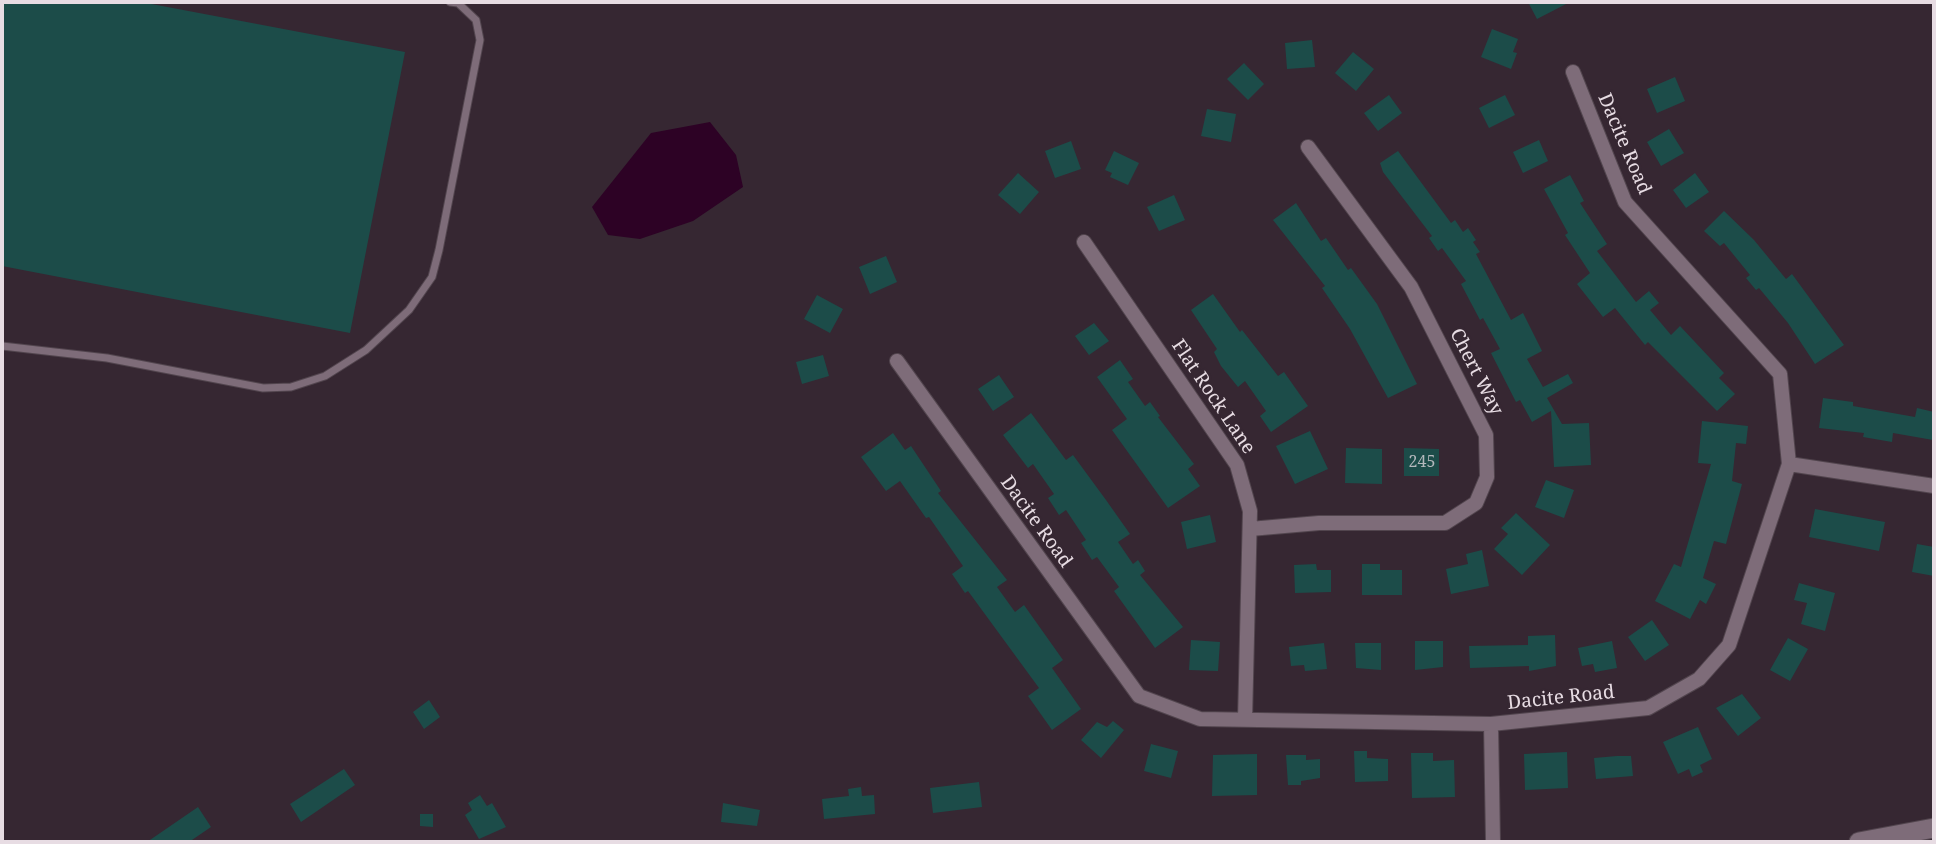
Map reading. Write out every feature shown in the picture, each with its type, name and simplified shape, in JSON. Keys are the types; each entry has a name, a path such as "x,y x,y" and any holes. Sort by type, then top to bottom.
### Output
{"main road":[{"path":"1859,842 1934,828"}],"street":[{"name":"Dacite Road","path":"897,361 1139,696 1200,719 1491,724 1648,708 1699,679 1729,645 1789,464 1780,373 1625,202 1573,72"},
{"name":"Chert Way","path":"1250,529 1319,523 1445,523 1476,503 1487,477 1486,435 1411,287 1308,147"},
{"name":"Flat Rock Lane","path":"1084,242 1237,465 1250,511 1245,720"},
{"path":"1789,464 1934,485"},
{"path":"1491,724 1493,842"}],"lane":[{"path":"2,346 107,358 263,388 291,387 325,376 366,350 409,310 432,277 436,264 480,40 476,20 458,3 450,2"}],"shaded area":[{"path":"710,122 736,155 743,187 693,221 640,239 608,235 592,207 651,133"}],"building":[{"path":"2,2 141,2 405,52 350,333 2,266"},
{"path":"1528,2 1570,2 1537,19"},
{"path":"1492,29 1518,39 1513,52 1517,53 1511,69 1481,57"},
{"path":"1312,40 1315,67 1287,69 1285,43"},
{"path":"1353,52 1374,69 1356,91 1335,73"},
{"path":"1244,63 1264,84 1248,100 1227,79"},
{"path":"1675,77 1685,101 1657,113 1647,89"},
{"path":"1389,95 1402,113 1378,131 1364,113"},
{"path":"1505,95 1515,115 1489,128 1479,108"},
{"path":"1207,109 1236,114 1231,142 1201,136"},
{"path":"1669,129 1684,153 1661,166 1647,142"},
{"path":"1539,140 1548,161 1523,173 1513,152"},
{"path":"1071,141 1081,169 1055,178 1045,151"},
{"path":"1114,151 1139,163 1128,185 1110,177 1112,173 1105,170"},
{"path":"1398,151 1451,223 1455,220 1463,232 1468,228 1480,252 1476,254 1511,320 1523,313 1542,351 1527,359 1543,387 1568,374 1573,383 1547,398 1562,424 1589,423 1591,465 1554,467 1551,411 1532,422 1520,400 1516,402 1491,353 1500,349 1483,318 1480,320 1461,284 1466,281 1442,248 1438,251 1429,238 1432,236 1383,172 1380,163"},
{"path":"1018,173 1039,192 1020,214 998,195"},
{"path":"1695,173 1709,192 1686,208 1673,190"},
{"path":"1570,175 1584,201 1580,203 1607,244 1597,251 1636,302 1649,291 1659,303 1650,310 1671,335 1680,326 1724,373 1719,378 1735,394 1717,411 1648,342 1645,345 1615,308 1603,317 1577,284 1590,273 1565,235 1568,233 1544,189"},
{"path":"1174,195 1185,220 1159,231 1147,207"},
{"path":"1296,203 1321,241 1326,238 1348,270 1351,268 1377,304 1417,384 1388,398 1350,329 1322,288 1325,286 1273,220"},
{"path":"1724,211 1754,240 1786,279 1792,274 1844,345 1815,364 1788,323 1759,288 1756,290 1746,278 1750,275 1724,243 1720,246 1704,231"},
{"path":"886,256 897,282 870,294 859,267"},
{"path":"1213,294 1240,332 1242,330 1278,376 1284,372 1308,406 1271,432 1260,416 1266,411 1245,381 1238,387 1221,366 1214,352 1217,349 1191,310"},
{"path":"817,295 843,309 830,333 804,319"},
{"path":"1094,323 1109,341 1089,355 1075,336"},
{"path":"823,355 829,376 802,384 796,362"},
{"path":"1120,360 1133,379 1128,382 1145,406 1150,402 1160,416 1158,417 1194,464 1188,469 1200,486 1168,508 1112,430 1127,419 1097,377"},
{"path":"999,375 1014,397 993,411 978,389"},
{"path":"1823,398 1853,402 1853,406 1915,417 1917,408 1934,412 1933,440 1893,433 1892,442 1863,437 1864,433 1819,428"},
{"path":"1031,413 1066,460 1073,455 1106,500 1130,534 1118,542 1133,564 1138,560 1145,571 1140,575 1183,627 1155,648 1114,591 1119,587 1097,557 1092,560 1081,543 1086,540 1066,510 1059,515 1048,498 1054,494 1033,464 1028,468 1003,435"},
{"path":"1702,421 1748,426 1746,444 1736,443 1732,481 1742,484 1726,544 1714,541 1703,578 1716,584 1706,604 1700,600 1690,619 1655,601 1674,564 1681,567 1711,464 1698,463"},
{"path":"1310,431 1328,469 1295,484 1276,446"},
{"path":"893,433 905,450 911,446 941,491 938,493 1007,580 997,587 1015,612 1024,605 1063,660 1052,668 1081,709 1052,730 1028,696 1039,688 968,591 965,593 952,574 963,566 929,517 926,518 900,481 886,491 861,457"},
{"path":"1346,448 1382,449 1382,484 1345,483"},
{"path":"1404,448 1439,449 1439,476 1404,476"},
{"path":"1546,480 1574,490 1564,518 1535,507"},
{"path":"1815,509 1885,522 1879,551 1809,537"},
{"path":"1516,513 1550,545 1522,575 1494,549 1508,534 1501,528"},
{"path":"1210,515 1216,542 1187,549 1181,522"},
{"path":"1917,544 1934,547 1934,576 1912,572"},
{"path":"1482,550 1489,586 1451,594 1446,569 1468,564 1466,554"},
{"path":"1316,564 1317,570 1331,570 1331,592 1295,593 1294,565"},
{"path":"1362,564 1380,564 1380,570 1402,570 1402,595 1362,595"},
{"path":"1799,583 1835,593 1825,631 1801,624 1807,603 1794,600"},
{"path":"1652,620 1669,645 1645,661 1628,637"},
{"path":"1555,635 1556,666 1529,671 1529,666 1470,668 1469,646 1528,645 1528,636"},
{"path":"1788,638 1808,649 1790,681 1770,670"},
{"path":"1191,640 1220,642 1218,671 1189,670"},
{"path":"1415,641 1443,641 1443,667 1415,670"},
{"path":"1612,641 1617,668 1595,672 1593,664 1582,666 1578,648"},
{"path":"1324,643 1327,669 1305,671 1304,665 1291,666 1289,647"},
{"path":"1355,643 1381,643 1381,670 1356,668"},
{"path":"1742,694 1761,718 1738,736 1716,708"},
{"path":"429,700 440,717 424,729 413,712"},
{"path":"1113,721 1124,730 1101,758 1081,740 1097,722 1107,727"},
{"path":"1698,727 1712,759 1700,765 1703,772 1692,777 1689,769 1678,774 1663,742"},
{"path":"1151,744 1178,751 1171,778 1144,771"},
{"path":"1354,751 1367,751 1367,758 1388,759 1388,781 1355,782"},
{"path":"1567,752 1568,788 1525,790 1524,754"},
{"path":"1411,753 1433,753 1433,761 1454,760 1455,797 1412,798"},
{"path":"1257,754 1257,795 1212,796 1213,755"},
{"path":"1286,755 1306,755 1306,760 1320,759 1320,778 1301,781 1301,785 1288,785"},
{"path":"1631,756 1633,776 1596,779 1594,758"},
{"path":"344,769 355,785 301,822 290,804"},
{"path":"979,782 982,807 933,813 930,788"},
{"path":"861,787 862,796 874,795 875,814 824,819 822,799 849,796 848,789"},
{"path":"480,795 487,806 492,803 506,827 479,839 465,815 472,810 468,803"},
{"path":"723,803 760,810 757,826 721,822"},
{"path":"198,807 211,827 189,842 147,842"},
{"path":"420,814 433,814 433,827 420,826"}]}
